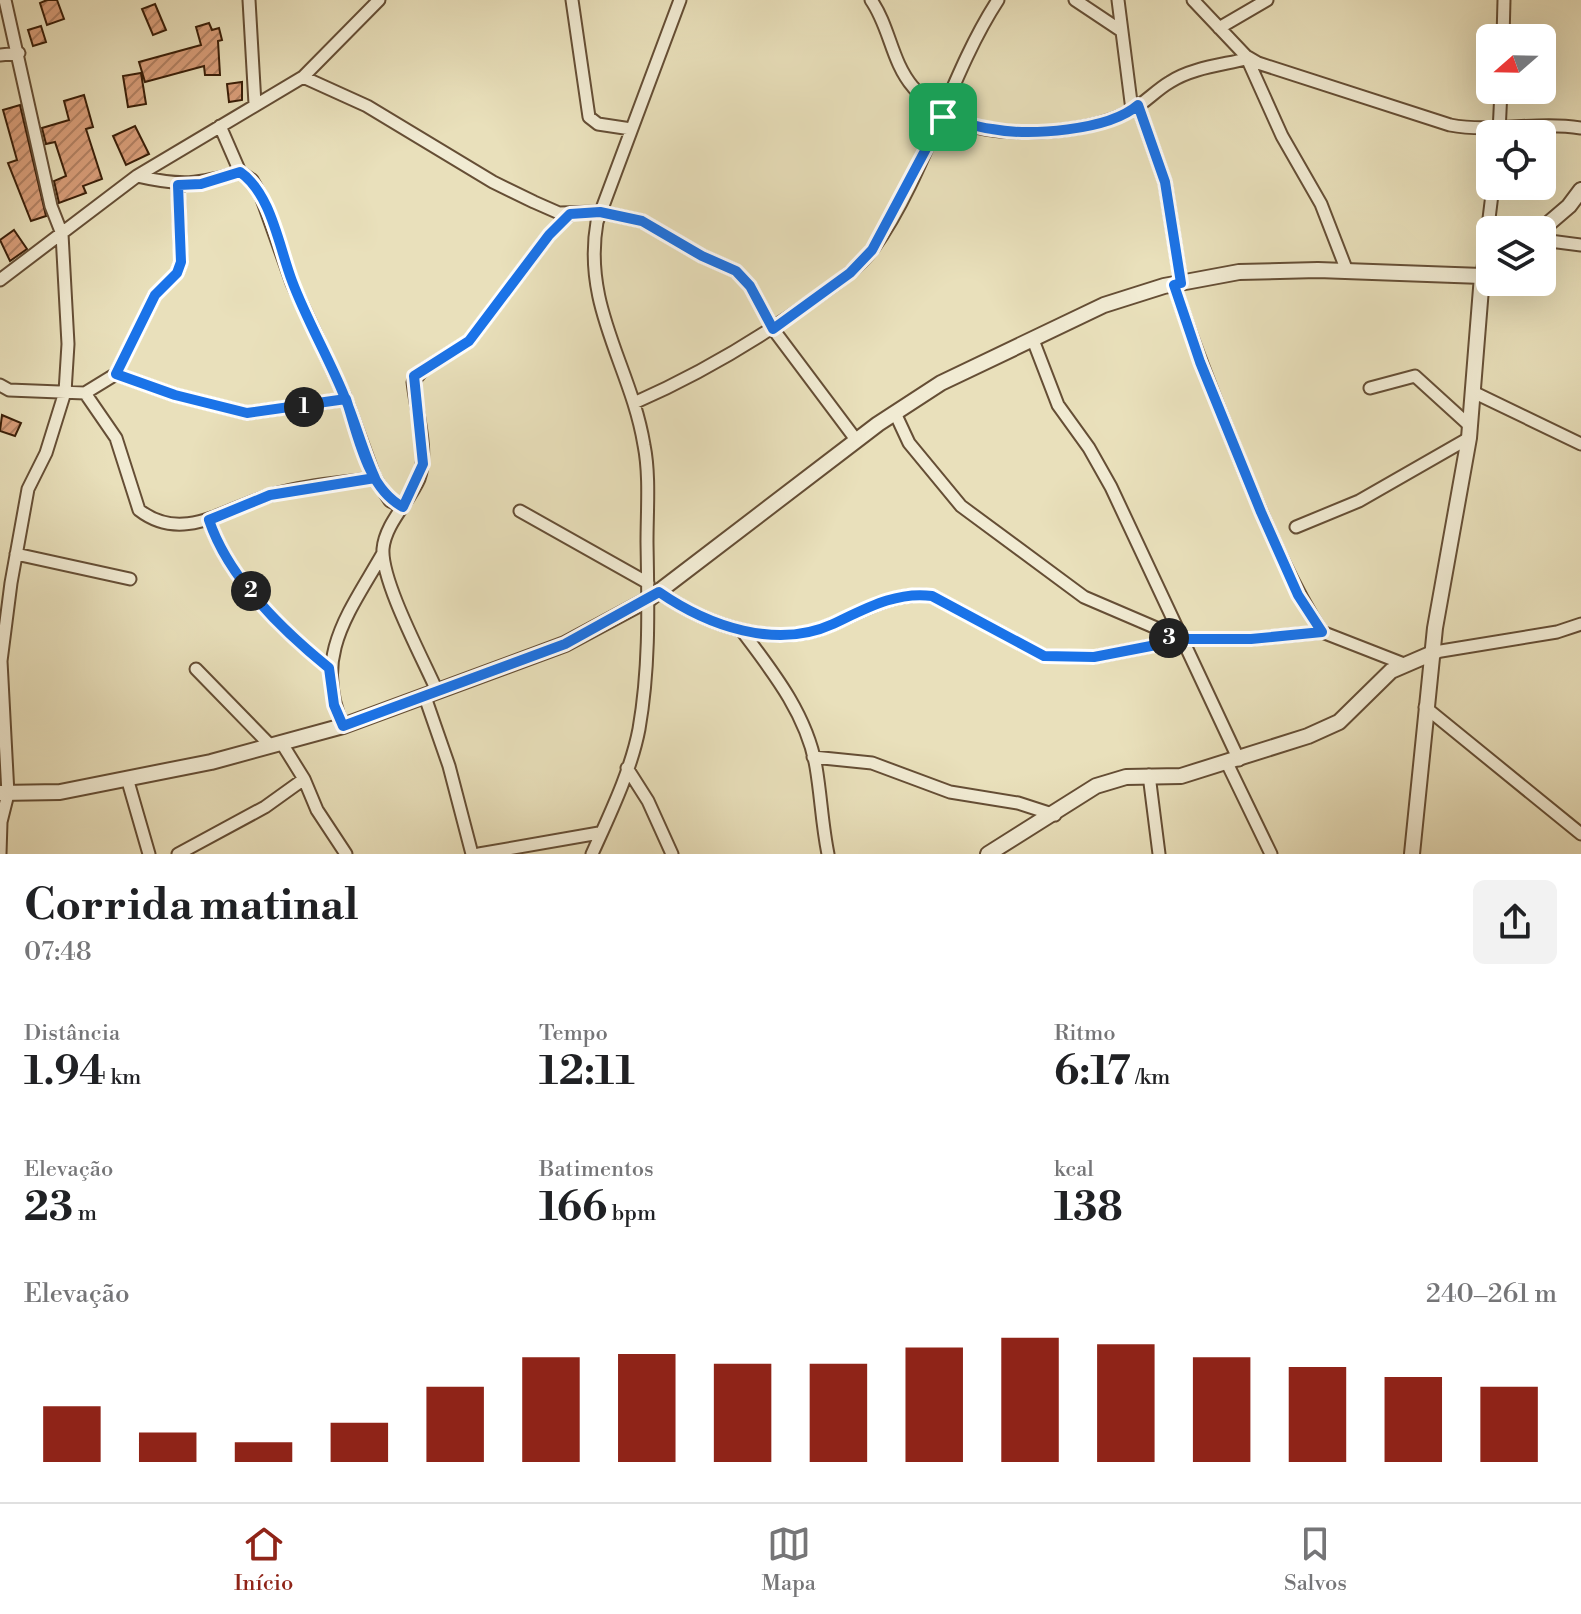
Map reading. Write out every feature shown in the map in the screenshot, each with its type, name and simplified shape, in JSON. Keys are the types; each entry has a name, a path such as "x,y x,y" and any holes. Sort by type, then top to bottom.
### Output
{"street":[{"path":"0,854 4,794 1,661 28,489 46,453 65,392 68,344 62,234 48,195 5,0"},
{"path":"249,0 255,104"},
{"path":"0,280 137,176 303,77 379,0"},
{"path":"572,0 589,117 598,124 631,129"},
{"path":"596,843 627,768 638,732 652,592 645,447 634,403 612,350 595,285 592,250 600,212 680,0"},
{"path":"871,0 888,31 903,74 943,117 992,130 1047,131 1082,126 1135,108 1173,79 1246,58 1450,125 1476,130"},
{"path":"634,403 681,382 773,329 850,273 872,250 943,117 985,19 998,0"},
{"path":"1075,0 1120,30"},
{"path":"1118,0 1120,30 1135,108 1165,182 1178,284 1200,362 1298,595 1322,632"},
{"path":"1193,0 1246,58 1282,136 1321,204 1347,271"},
{"path":"1219,28 1267,0"},
{"path":"1503,24 1504,0"},
{"path":"0,55 19,53"},
{"path":"303,77 367,106 493,182 559,213 600,212 642,221 702,256 736,271 750,286 773,329 795,354 857,441"},
{"path":"1556,124 1581,128"},
{"path":"220,126 240,172 252,180 261,196 292,283 346,399 375,478 390,501 403,507"},
{"path":"137,176 178,185 201,184 240,172"},
{"path":"0,385 9,390 85,393 116,374 155,295 177,273 181,262 178,185"},
{"path":"1556,217 1581,190"},
{"path":"472,854 431,694 383,553 384,541 423,464 414,376 469,341 549,235 570,214"},
{"path":"1556,243 1579,248"},
{"path":"4,794 60,792 276,744 343,726 565,644 652,592 895,413 941,383 1104,305 1178,284 1239,272 1476,273"},
{"path":"1412,854 1425,707 1435,652 1435,628 1469,432 1483,296"},
{"path":"1033,340 1058,405 1089,448 1111,487 1271,854"},
{"path":"116,374 175,395 247,413 346,399"},
{"path":"1370,388 1415,376 1469,432"},
{"path":"1473,392 1581,444"},
{"path":"85,393 116,438 139,510 165,524 184,526 209,520 270,495 375,478"},
{"path":"895,413 909,443 961,506 984,525 1084,597 1177,638"},
{"path":"1296,527 1359,501 1469,432"},
{"path":"520,511 652,592 742,631 800,636 863,609 913,593 940,600 1044,656 1094,657 1177,638 1251,639 1322,632 1404,664"},
{"path":"209,520 217,545 233,572 301,646 329,668"},
{"path":"343,726 334,705 329,668 341,625 383,553"},
{"path":"16,554 130,579"},
{"path":"988,854 1055,815 1074,797 1096,786 1126,777 1181,776 1233,762 1339,722 1391,671 1404,664 1435,652 1557,632 1581,624"},
{"path":"742,631 776,676 805,729 813,757 828,854"},
{"path":"196,669 276,744 304,779 317,810 346,854"},
{"path":"1425,707 1581,834"},
{"path":"813,757 872,763 950,792 1018,803 1055,815"},
{"path":"627,768 648,801 672,854"},
{"path":"1149,775 1159,854"},
{"path":"127,778 149,854"},
{"path":"178,854 265,807 304,779"},
{"path":"479,854 596,843"},
{"path":"596,843 605,854"}],"building":[{"path":"57,0 64,19 47,25 40,3"},
{"path":"155,4 166,30 153,35 142,9"},
{"path":"209,23 212,30 219,28 222,40 218,41 220,75 205,75 204,66 145,82 139,62 201,45 196,27"},
{"path":"41,26 46,42 33,46 28,30"},
{"path":"141,73 146,104 128,107 123,76"},
{"path":"242,82 242,100 229,102 227,84"},
{"path":"84,95 93,127 86,129 102,179 83,186 86,193 59,203 54,181 66,176 55,142 46,144 42,128 69,120 64,101"},
{"path":"20,105 46,216 31,221 8,163 17,160 3,110"},
{"path":"135,126 149,154 126,165 113,136"},
{"path":"14,230 27,249 10,261 0,240"},
{"path":"2,415 21,423 15,436 0,431"}],"route":[{"path":"943,117 872,250 850,273 773,329 750,286 736,271 702,256 642,221 600,212 570,214 549,235 469,341 414,376 423,464 403,507 390,501 375,478 346,399 314,406 247,413 175,395 116,374 155,295 177,273 181,262 178,185 201,184 240,172 252,180 261,196 292,283 346,399 367,462 375,478 270,495 209,520 217,545 233,572 301,646 329,668 334,705 343,726 565,644 659,592 671,601 742,631 773,636 800,636 863,609 913,593 932,596 1044,656 1078,659 1115,651 1138,650 1173,636 1182,639 1251,639 1322,632 1298,595 1200,362 1174,285 1181,283 1165,182 1138,105 1110,119 1047,131 992,130 943,117"}]}
